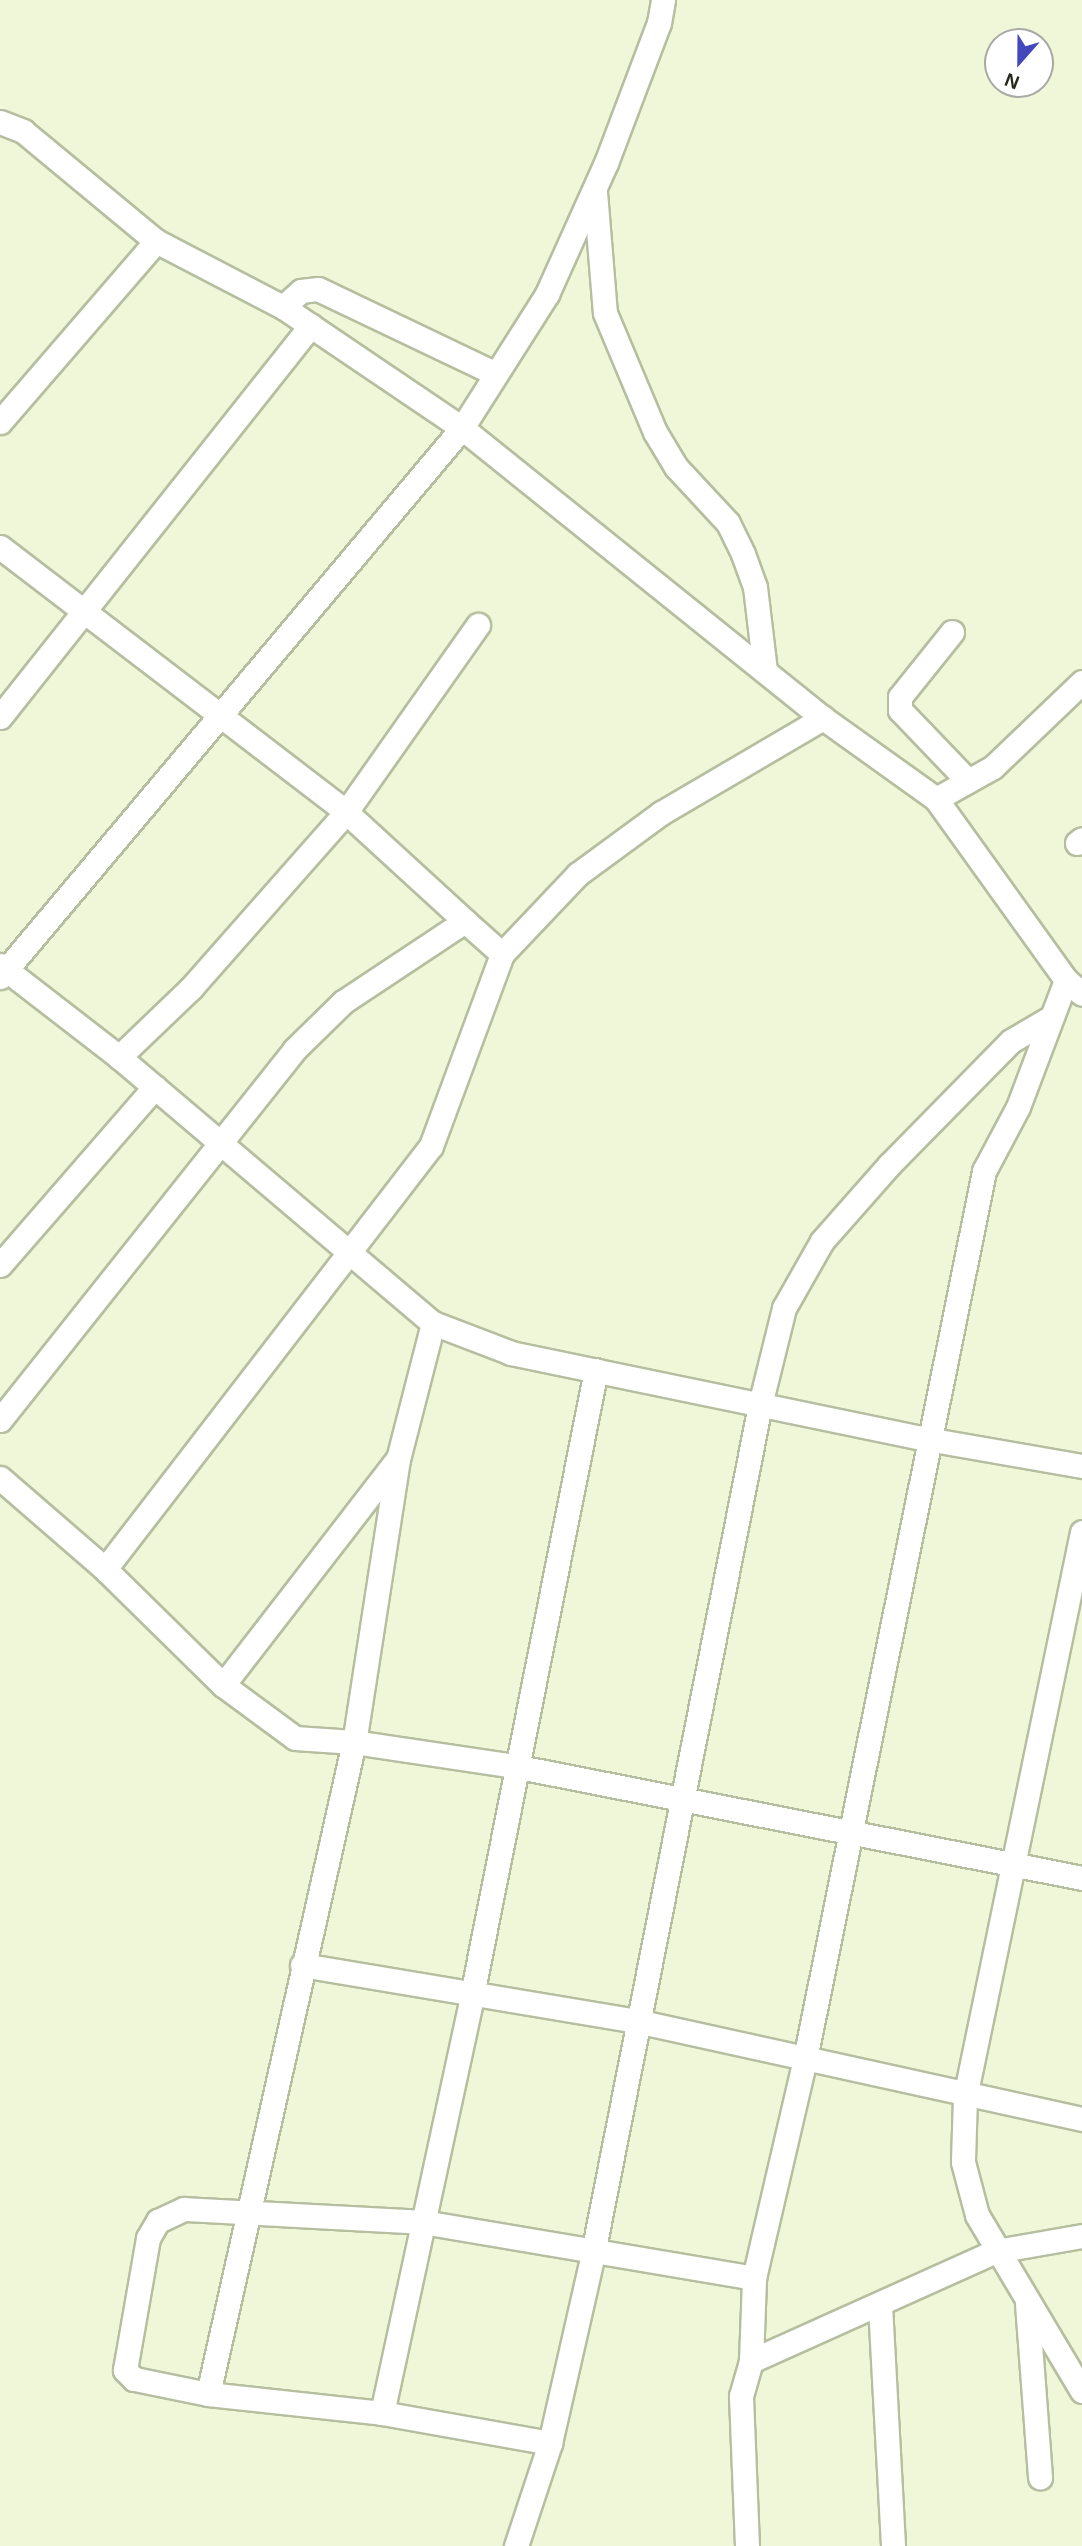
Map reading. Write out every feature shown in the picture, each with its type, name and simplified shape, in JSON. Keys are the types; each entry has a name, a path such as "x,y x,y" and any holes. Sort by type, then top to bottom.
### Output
{"street":[{"path":"663,0 659,23 595,187 547,294 462,428 2,971 155,1087 353,1252 433,1323 511,1353 927,1439 1082,1466"},
{"path":"0,122 23,131 156,241 284,307 462,428 823,718 936,799 1074,987 1048,1018 1011,1041 822,1241 784,1308 760,1405 641,2022 593,2253 550,2443 516,2546"},
{"path":"595,187 605,313 655,432 676,467 728,523 743,554 755,587 765,671"},
{"path":"0,422 156,241"},
{"path":"284,307 301,291 318,289 496,374"},
{"path":"0,717 311,325"},
{"path":"0,547 346,812 502,954"},
{"path":"118,1057 191,988 346,812 478,625"},
{"path":"952,632 900,697 900,710 968,781"},
{"path":"936,799 993,767 1082,682"},
{"path":"104,1569 353,1252 431,1146 502,954 578,874 650,821 823,718"},
{"path":"0,1420 223,1144 294,1050 343,1002 465,921"},
{"path":"747,2546 741,2396 751,2361 754,2278 804,2059 927,1439 984,1171 1018,1107 1048,1018"},
{"path":"0,1265 155,1087"},
{"path":"208,2394 354,1742 398,1459 433,1323"},
{"path":"382,2413 472,1995 514,1766 596,1370"},
{"path":"223,1685 398,1459"},
{"path":"0,1478 104,1569 223,1685 295,1738 354,1742 514,1766 1082,1878"},
{"path":"1082,1532 965,2096 962,2162 976,2215 1082,2392"},
{"path":"302,1965 641,2022 965,2096 1082,2119"},
{"path":"550,2443 382,2413 208,2394 134,2379 125,2370 148,2238 158,2221 172,2212 249,2212 423,2222 593,2253 754,2278"},
{"path":"751,2361 812,2331 880,2305 996,2251 1082,2236"},
{"path":"1027,2301 1040,2478"},
{"path":"880,2305 893,2546"}]}
